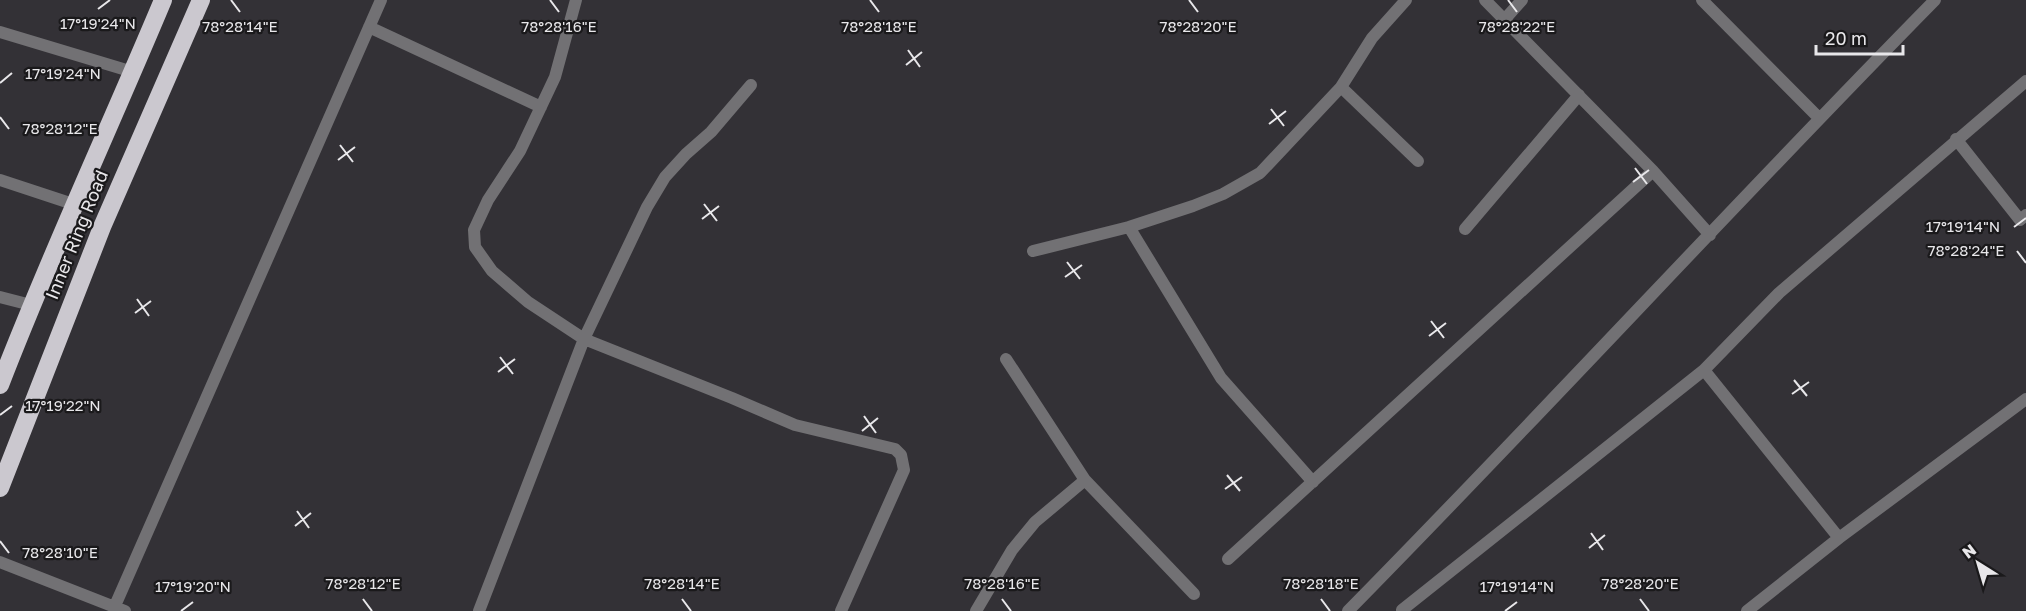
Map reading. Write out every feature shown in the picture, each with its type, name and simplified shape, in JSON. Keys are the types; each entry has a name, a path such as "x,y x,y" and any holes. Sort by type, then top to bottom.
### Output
{"highway":[{"name":"Inner Ring Road","path":"0,385 31,305 163,0"},
{"name":"Inner Ring Road","path":"0,488 102,227 201,0"}],"street":[{"path":"0,562 120,609 381,0"},
{"path":"576,0 555,77 520,151 488,200 474,230 475,247 492,271 521,296 584,339 795,425 895,449 901,455 904,470 841,611"},
{"path":"1033,251 1129,227 1223,194 1260,173 1341,87 1372,38 1406,0"},
{"path":"1485,0 1653,171 1710,235"},
{"path":"1505,20 1522,0"},
{"path":"1702,0 1819,118"},
{"path":"1348,611 1710,235 1819,118 1935,0"},
{"path":"369,27 541,107"},
{"path":"0,32 133,72"},
{"path":"1402,611 1704,370 1779,293 2026,81"},
{"path":"479,611 584,339 647,207 665,177 711,132 751,86"},
{"path":"1341,87 1418,161"},
{"path":"1465,229 1579,95"},
{"path":"1956,140 2024,221"},
{"path":"1228,559 1653,171"},
{"path":"0,180 76,205"},
{"path":"1129,227 1221,378 1313,482"},
{"path":"0,297 31,305"},
{"path":"1006,358 1085,480 1194,594"},
{"path":"1704,370 1839,538"},
{"path":"1747,611 1839,538 2026,399"},
{"path":"976,611 1012,550 1035,522 1085,480"}]}
